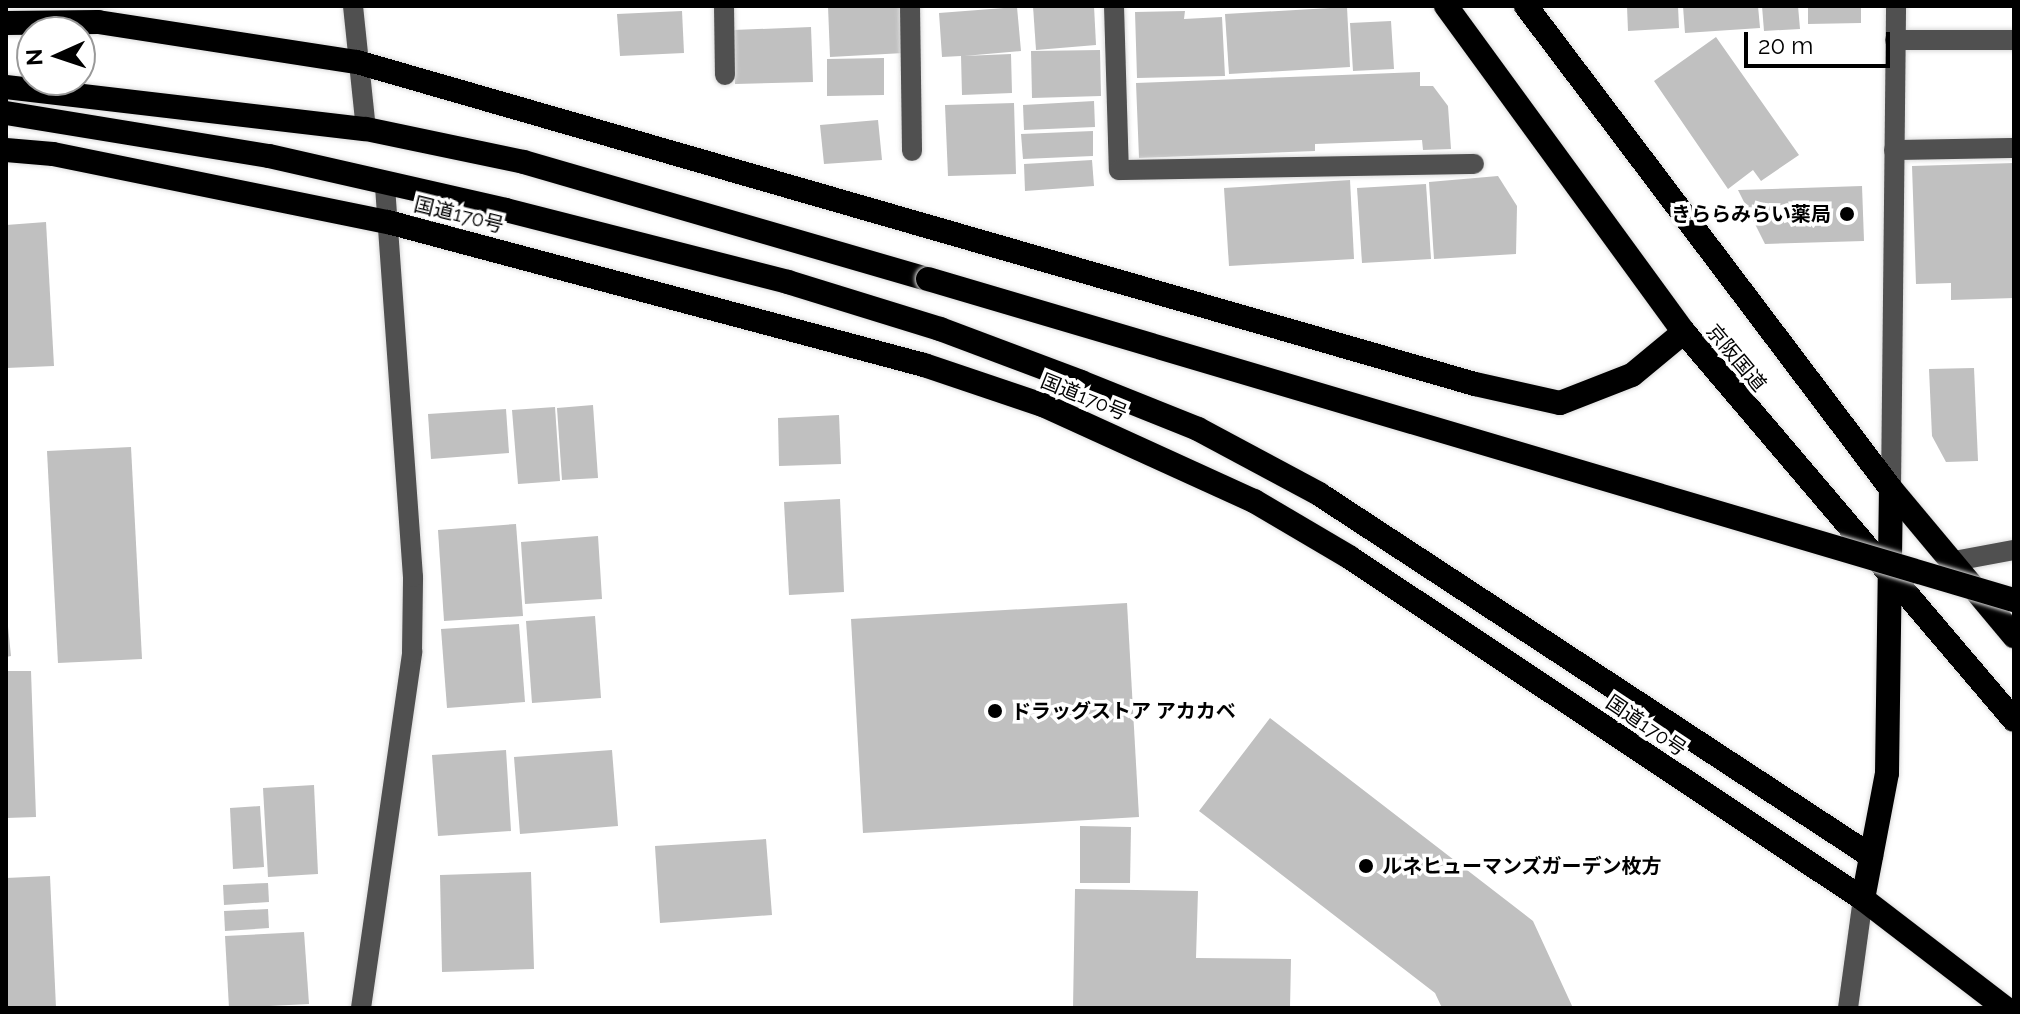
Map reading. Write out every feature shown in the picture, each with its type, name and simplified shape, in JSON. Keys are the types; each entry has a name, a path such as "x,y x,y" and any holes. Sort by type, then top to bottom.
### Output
{"highway":[{"name":"京阪国道","path":"1446,6 1684,332 1894,585 2014,720"},
{"path":"1526,6 1891,489 2014,636"},
{"path":"6,23 98,22 357,62 1475,384 1560,403 1632,375 1684,332"},
{"path":"6,87 366,129 524,162 2014,600"},
{"path":"6,113 269,156 818,291 940,329 1198,429 1415,553 1871,856"},
{"name":"国道170号","path":"6,150 53,154 388,222 924,365 1043,405 1161,456 1254,501 1349,557 1863,899 2005,1008"},
{"path":"1863,899 1887,773 1894,585 1891,489"}],"street":[{"path":"353,6 366,129"},
{"path":"724,6 725,75"},
{"path":"910,6 912,151"},
{"path":"1114,6 1119,170 1474,164"},
{"path":"1891,489 1896,6"},
{"path":"1895,40 2014,40"},
{"path":"1894,150 2014,148"},
{"path":"361,1008 412,652 413,577 385,183"},
{"path":"1949,562 2014,550"},
{"path":"1848,1008 1863,899"}],"building":[{"path":"828,6 901,6 904,53 830,57"},
{"path":"1033,6 1094,6 1096,45 1036,50"},
{"path":"1627,6 1678,6 1679,28 1628,31"},
{"path":"1683,6 1758,6 1760,28 1685,33"},
{"path":"1762,6 1798,6 1800,29 1764,31"},
{"path":"1808,6 1861,6 1861,23 1808,24"},
{"path":"1017,7 1021,51 964,56 1011,54 1012,93 962,95 961,56 942,57 939,13"},
{"path":"1347,7 1350,67 1229,74 1225,14"},
{"path":"682,11 684,53 620,56 617,14"},
{"path":"1185,11 1184,19 1222,17 1225,76 1137,78 1135,12"},
{"path":"1391,21 1394,69 1353,71 1350,23"},
{"path":"811,27 813,82 735,84 733,30"},
{"path":"1716,37 1799,155 1761,181 1753,170 1728,189 1654,81"},
{"path":"1100,50 1101,96 1032,98 1031,51"},
{"path":"884,58 884,95 827,96 827,59"},
{"path":"1420,72 1420,86 1433,86 1448,106 1451,149 1423,150 1422,140 1315,144 1315,151 1139,158 1136,83"},
{"path":"1094,101 1095,127 1024,130 1023,105"},
{"path":"1014,103 1016,174 948,176 945,105"},
{"path":"878,120 882,160 824,164 820,125"},
{"path":"1093,131 1093,156 1023,159 1021,134"},
{"path":"1092,160 1094,186 1025,191 1024,164"},
{"path":"2014,163 2014,298 1951,300 1951,283 1916,284 1912,166"},
{"path":"1498,176 1517,206 1516,254 1434,259 1429,182"},
{"path":"1350,180 1354,259 1229,266 1224,188"},
{"path":"1426,184 1431,259 1362,263 1357,188"},
{"path":"1862,186 1864,241 1765,244 1738,190"},
{"path":"46,222 54,366 6,368 6,225"},
{"path":"1974,368 1978,461 1946,462 1932,436 1929,369"},
{"path":"593,405 598,478 562,480 557,408"},
{"path":"555,407 560,481 518,484 512,410"},
{"path":"506,409 509,453 431,459 428,414"},
{"path":"839,415 841,464 779,466 778,418"},
{"path":"131,447 142,659 58,663 47,451"},
{"path":"840,499 844,592 789,595 784,502"},
{"path":"516,524 523,616 444,621 438,530"},
{"path":"598,536 602,599 525,604 521,542"},
{"path":"1127,603 1139,817 863,833 851,619"},
{"path":"6,607 11,656 6,657"},
{"path":"595,616 601,698 532,703 526,621"},
{"path":"519,624 525,702 447,708 441,629"},
{"path":"6,671 31,671 36,817 6,818"},
{"name":"ルネヒューマンズガーデン枚方","path":"1270,718 1533,921 1573,1008 1442,1008 1435,993 1199,811"},
{"path":"506,750 511,831 438,836 432,755"},
{"path":"612,750 618,826 520,834 514,757"},
{"path":"314,785 318,874 268,877 263,788"},
{"path":"260,806 264,867 233,869 230,808"},
{"path":"1080,826 1131,827 1130,883 1080,883"},
{"path":"766,839 772,915 660,923 655,846"},
{"path":"531,872 534,969 442,972 440,875"},
{"path":"50,876 56,1008 6,1008 6,878"},
{"path":"268,883 269,902 224,905 223,885"},
{"path":"1075,889 1198,891 1196,958 1291,959 1290,1008 1073,1008"},
{"path":"268,909 269,928 225,931 224,911"},
{"path":"304,932 309,1004 229,1008 225,936"}],"place":[{"name":"きららみらい薬局","path":"1847,214"},
{"name":"ドラッグストア アカカベ","path":"995,711"},
{"name":"ルネヒューマンズガーデン枚方","path":"1366,866"}]}
